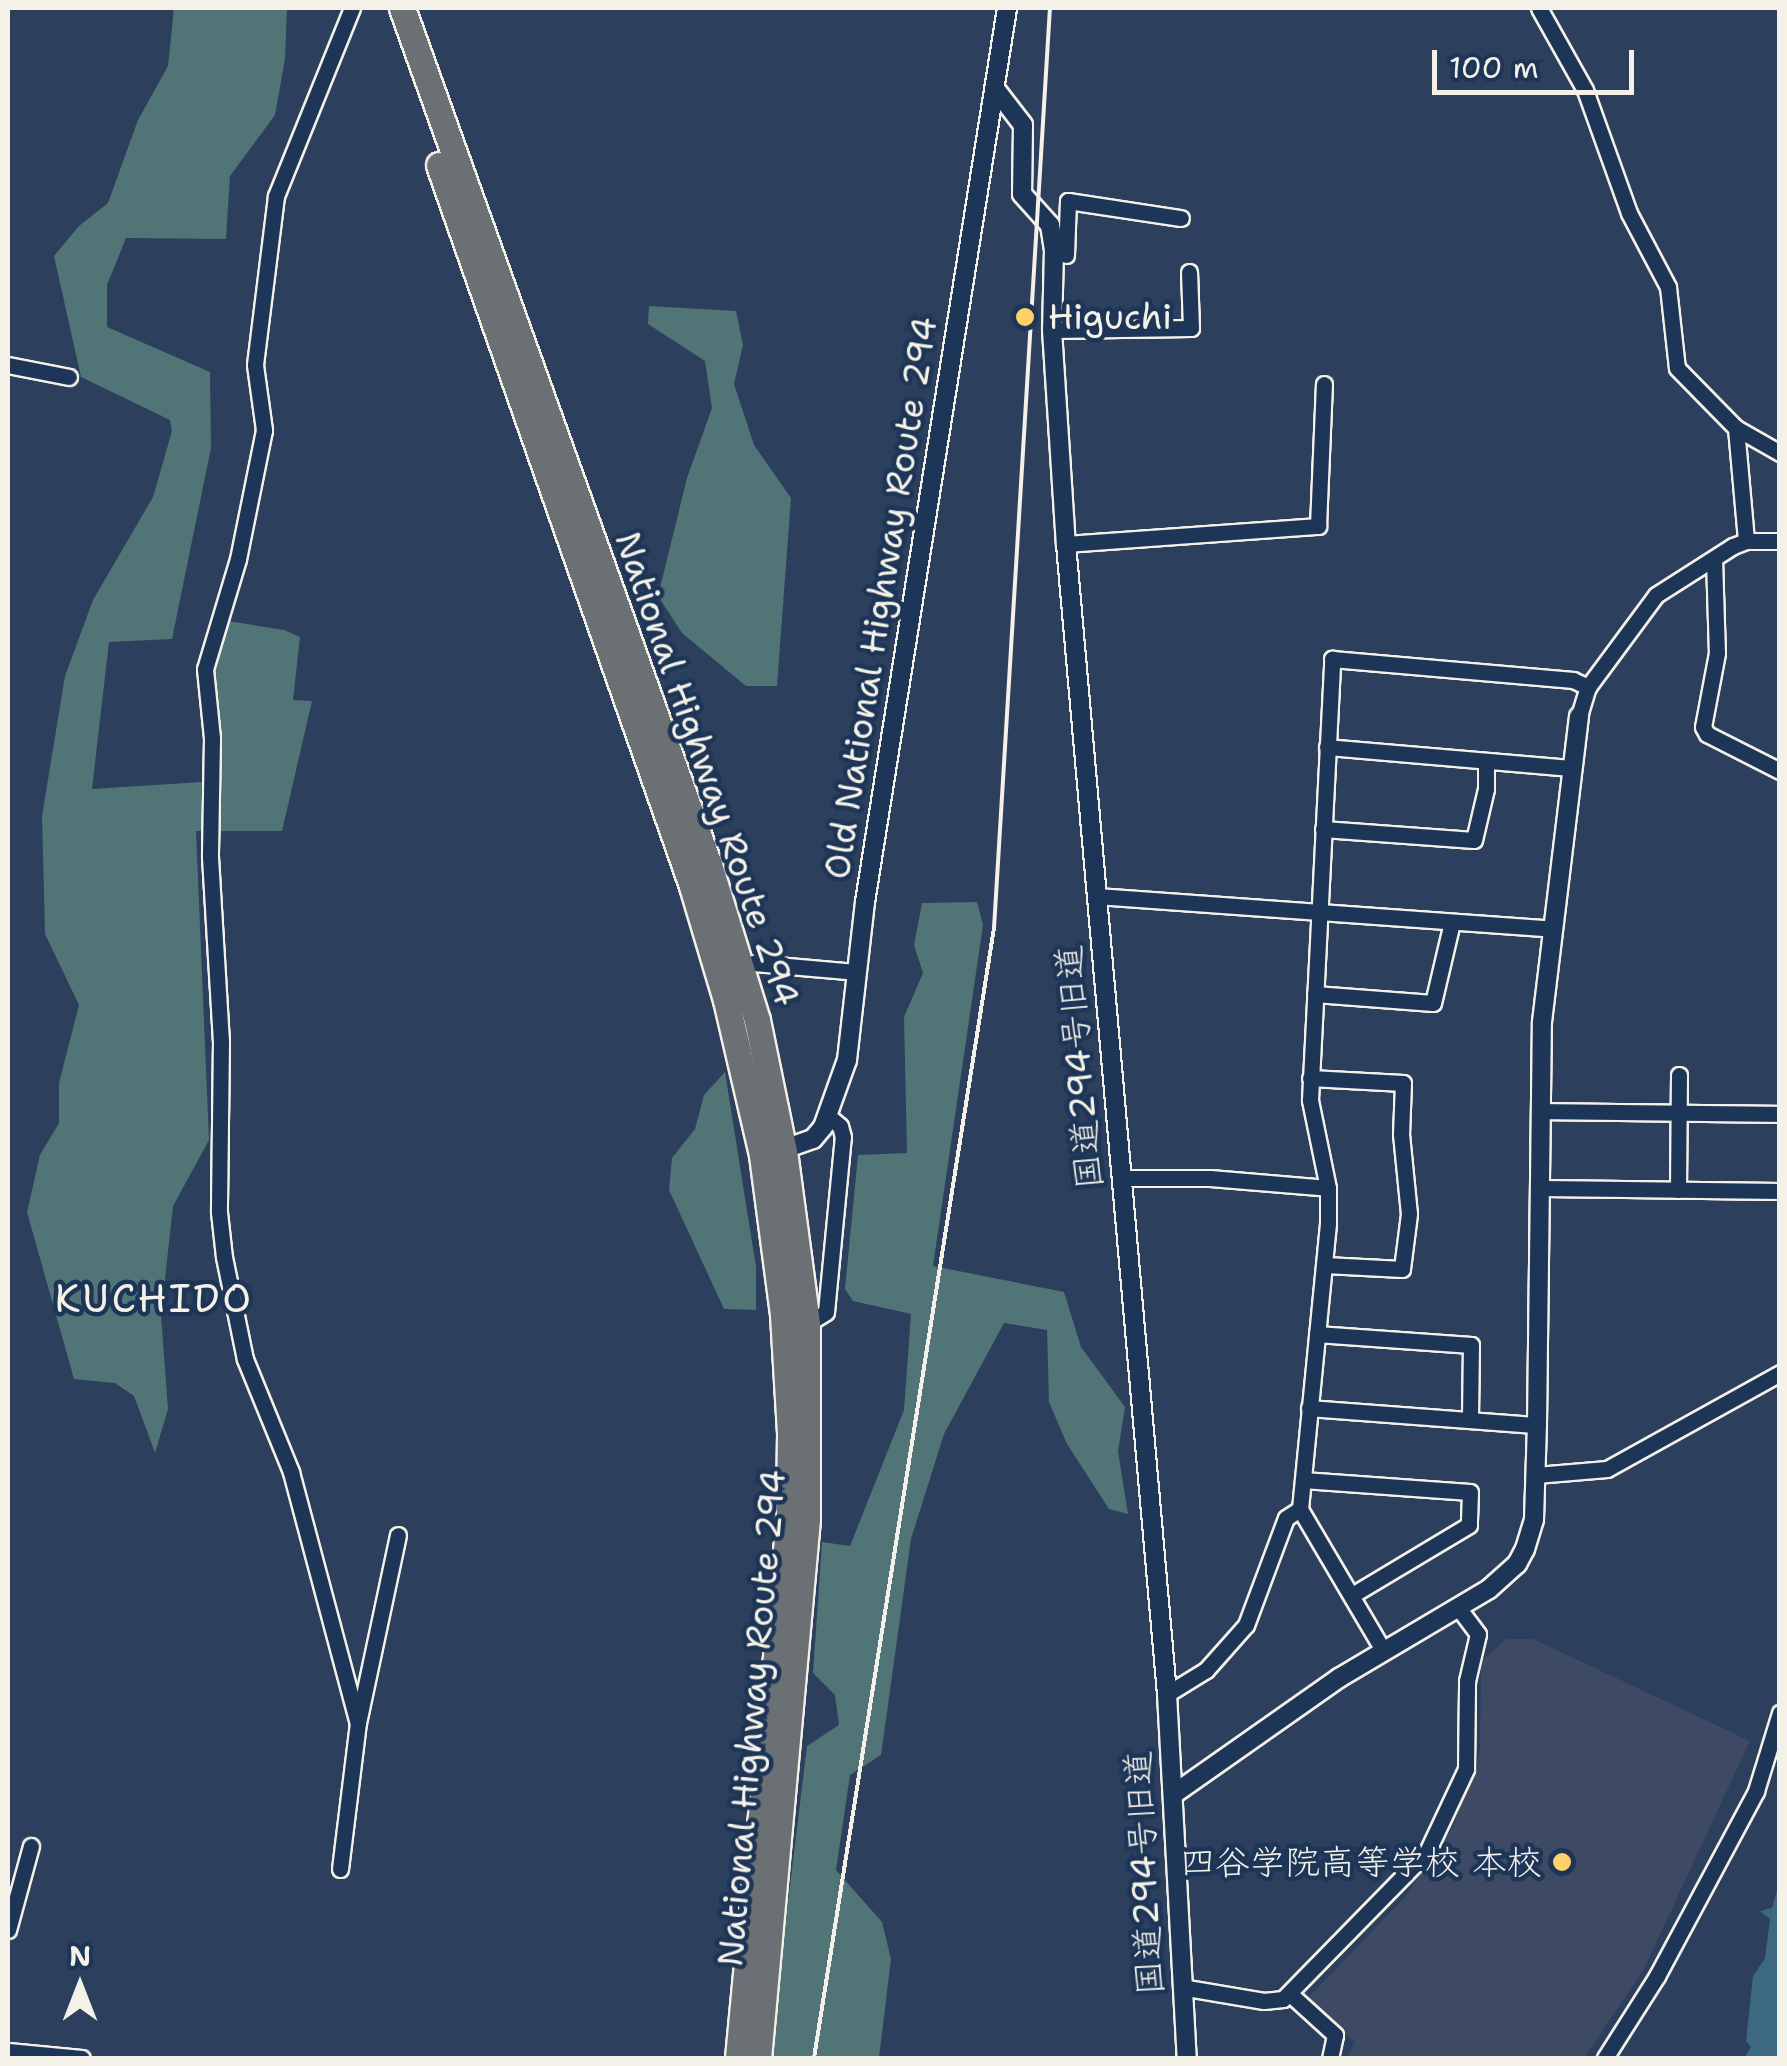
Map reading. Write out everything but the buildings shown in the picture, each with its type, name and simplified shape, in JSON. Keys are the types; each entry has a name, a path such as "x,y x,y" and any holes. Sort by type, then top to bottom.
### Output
{"highway":[{"name":"National Highway Route 294","path":"385,8 692,886 773,1153 790,1433 789,1518 738,2058"},
{"name":"National Highway Route 294","path":"402,8 742,966 773,1153 808,1324 805,1577 758,2058"}],"street":[{"path":"352,8 276,196 255,365 264,430 238,558 205,669 212,738 210,857 221,1041 219,1212 224,1257 246,1359 292,1472 358,1722"},
{"name":"Old National Highway Route 294","path":"773,1153 813,1139 828,1116 847,1060 856,972 1007,8"},
{"path":"1539,8 1586,90 1628,214 1668,287 1677,368 1736,428 1780,453"},
{"name":"国道294号旧道","path":"996,90 1023,125 1022,194 1045,220 1054,250 1052,330 1066,544 1174,1794 1187,2058"},
{"path":"1066,255 1068,201 1181,218"},
{"path":"1045,220 1068,220"},
{"path":"1052,330 1190,328 1188,272"},
{"path":"8,364 69,377"},
{"path":"1066,544 1318,526 1324,384"},
{"path":"1736,428 1746,541"},
{"path":"1174,1794 1384,1650 1489,1589 1518,1564 1531,1533 1536,1475 1542,1022 1579,716 1588,687 1656,595 1746,541 1780,541"},
{"path":"1714,559 1718,653 1703,727 1707,734 1780,770"},
{"path":"1384,1650 1300,1508 1325,1265 1328,1188 1310,1100 1310,1078 1332,659 1574,680 1588,687"},
{"path":"1327,747 1572,768"},
{"path":"1322,829 1474,840 1486,790 1486,761"},
{"path":"1096,896 1553,930"},
{"path":"1315,994 1433,1003 1452,922"},
{"path":"742,966 754,963 856,972"},
{"path":"1678,1075 1678,1190"},
{"path":"1310,1078 1403,1083 1401,1134 1409,1214 1402,1269 1325,1265"},
{"path":"1542,1111 1780,1114"},
{"path":"808,1324 826,1312 843,1137 840,1126 828,1116"},
{"path":"1120,1178 1210,1178 1328,1188"},
{"path":"1542,1188 1780,1191"},
{"path":"1317,1334 1471,1345 1470,1420"},
{"path":"1536,1475 1606,1469 1780,1372"},
{"path":"1309,1408 1537,1424"},
{"path":"1303,1480 1470,1492 1469,1525 1352,1595"},
{"path":"1166,1694 1206,1670 1246,1625 1286,1518 1300,1508"},
{"path":"340,1869 358,1722 398,1535"},
{"path":"1182,1987 1264,2001 1290,1994 1414,1871 1428,1852 1466,1768 1466,1682 1478,1634 1458,1607"},
{"path":"1606,2058 1657,1976 1756,1791 1780,1713"},
{"path":"8,1930 31,1846"},
{"path":"1290,1994 1335,2036 1330,2058"},
{"path":"8,2051 82,2058"}],"shaded area":[{"name":"四谷学院高等学校 本校","path":"1507,1639 1533,1639 1750,1741 1643,1971 1584,2058 1347,2058 1355,2042 1306,2000 1406,1896 1453,1827 1480,1752 1481,1661"},
{"path":"1779,1884 1779,2058 1744,2058 1751,2047 1746,2041 1753,1976 1765,1958 1770,1919 1760,1911 1772,1908"}],"green space":[{"path":"174,8 287,8 285,59 275,115 230,176 226,239 126,238 107,285 107,327 210,372 211,448 172,639 109,642 92,789 218,781 213,669 228,621 284,630 300,637 293,700 312,701 282,831 196,831 209,1140 173,1206 161,1315 168,1409 155,1453 134,1396 115,1383 74,1379 27,1212 40,1155 59,1123 59,1083 79,1005 45,934 42,816 65,676 93,600 153,497 172,431 170,420 81,377 54,256 79,226 108,203 138,120 168,66"},
{"path":"649,306 736,311 743,345 734,384 754,445 791,498 777,686 746,686 682,633 658,596 687,478 712,408 705,361 648,324"},
{"path":"977,902 983,925 933,1266 1064,1292 1081,1347 1125,1407 1118,1451 1128,1514 1109,1509 1067,1444 1049,1402 1047,1330 1004,1323 944,1434 911,1539 881,1755 850,1775 836,1870 882,1922 891,1959 879,2058 769,2058 807,1746 839,1725 835,1695 813,1673 822,1542 850,1546 904,1410 911,1314 853,1301 845,1289 858,1155 907,1153 904,1017 923,973 914,945 922,903"},
{"path":"725,1072 756,1267 756,1310 724,1309 669,1190 672,1158 695,1129 704,1095"}],"railway":[{"path":"814,2058 994,928 1050,8"}],"place":[{"name":"Higuchi","path":"1025,317"},
{"name":"四谷学院高等学校 本校","path":"1562,1862"}],"district":[{"name":"KUCHIDO","path":"154,1298"}]}
